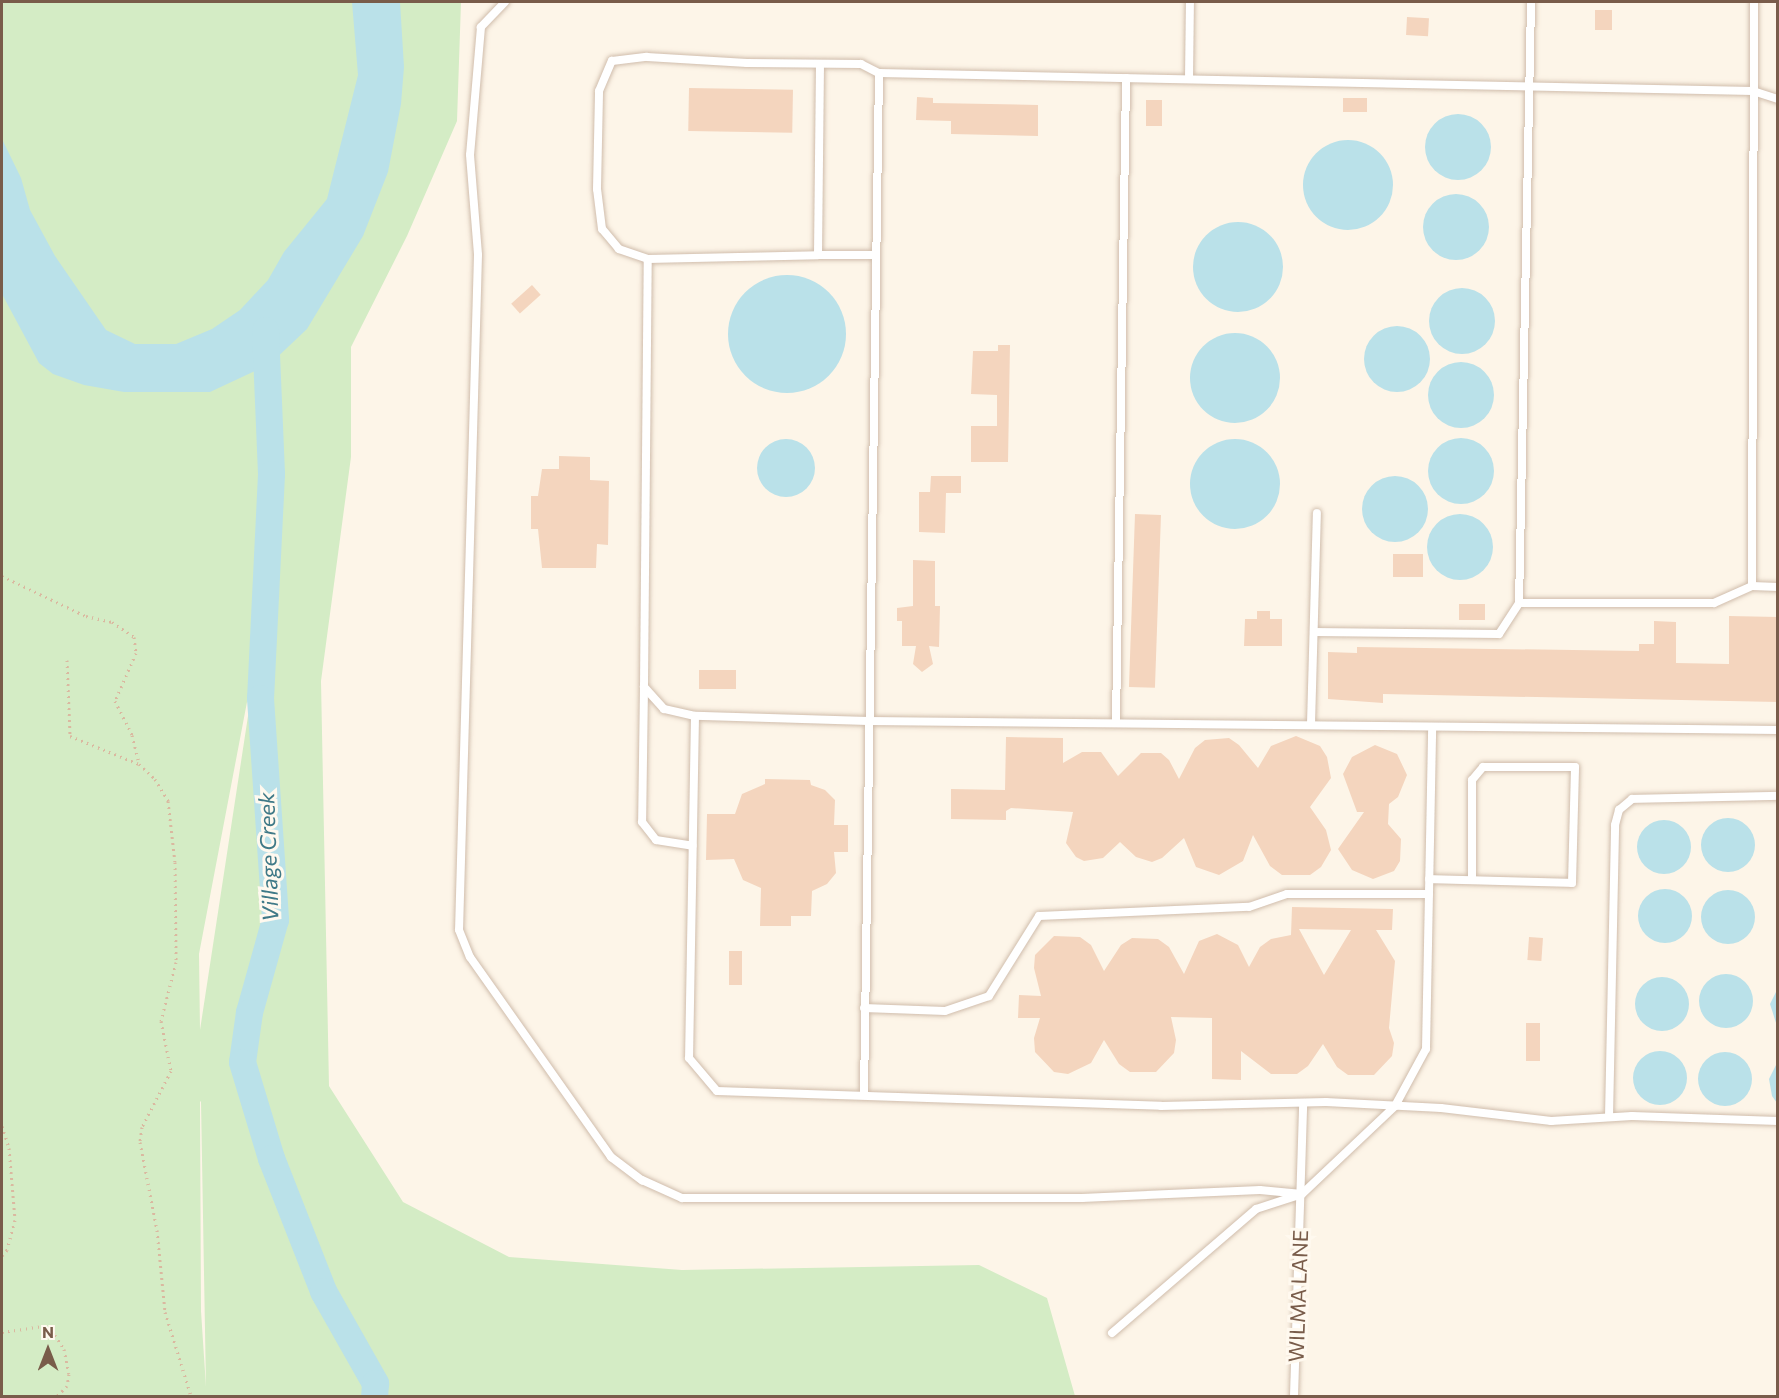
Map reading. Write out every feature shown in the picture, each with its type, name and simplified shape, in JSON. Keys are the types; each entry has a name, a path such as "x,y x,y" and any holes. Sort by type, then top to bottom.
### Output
{"lane":[{"path":"505,2 481,27 470,155 478,255 459,930 470,957 611,1157 642,1180 682,1198 1082,1198 1260,1190 1302,1194"},
{"path":"1189,80 1190,2"},
{"path":"1314,632 1499,634 1519,603 1531,2"},
{"path":"1752,586 1754,2"},
{"path":"876,255 648,259 619,249 602,230 597,189 599,92 612,61 647,57 861,64 879,73 1753,92 1778,99"},
{"path":"818,255 820,64"},
{"path":"864,1095 879,73"},
{"path":"1116,723 1126,78"},
{"path":"648,259 642,822 657,840 693,846"},
{"path":"1311,724 1317,513"},
{"path":"1519,603 1714,603 1752,586 1778,587"},
{"path":"644,687 664,709 695,716 868,721 1778,730"},
{"path":"695,716 689,1058 717,1091 1161,1106 1303,1103 1395,1106 1551,1120 1609,1117 1778,1121"},
{"path":"1112,1332 1256,1209 1302,1194 1395,1106 1426,1048 1431,728"},
{"path":"1429,879 1572,883 1575,767 1483,767 1472,780 1472,880"},
{"path":"1609,1117 1615,825 1619,810 1632,799 1778,796"},
{"path":"864,1008 945,1011 989,996 1039,916 1249,907 1287,894 1429,894"},
{"name":"WILMA LANE","path":"1294,1396 1303,1103"}],"path":[{"path":"2,576 86,616 112,622 134,637 136,653 115,701 132,735 139,764"},
{"path":"67,660 70,736 139,764 155,779 168,801 176,882 176,962 161,1021 171,1071 142,1127 141,1156 158,1230 165,1311 191,1396"},
{"path":"2,1126 9,1148 15,1220 7,1250 2,1256"},
{"path":"2,1332 44,1326 55,1335 64,1349 69,1374 67,1386 57,1396"}],"green space":[{"path":"2,2 461,2 457,121 407,236 351,347 351,457 321,681 329,1086 403,1202 509,1257 682,1270 979,1265 1047,1298 1075,1396 2,1396","holes":["263,618 200,1030 199,954","201,1102 206,1387 201,1311"]}],"water":[{"path":"352,2 400,2 404,67 401,104 388,172 363,236 307,329 270,364 210,392 124,392 84,385 53,374 39,363 2,294 2,139 21,178 30,210 55,256 106,330 135,344 176,344 212,329 240,310 268,280 284,252 327,199 358,75"},
{"path":"1458,114 1471,116 1486,129 1491,147 1489,160 1476,175 1458,180 1445,178 1430,165 1425,147 1427,134 1440,119"},
{"path":"1348,140 1365,143 1380,153 1390,168 1393,185 1390,202 1380,217 1365,227 1348,230 1331,227 1316,217 1306,202 1303,185 1306,168 1316,153 1331,143"},
{"path":"1456,194 1469,196 1484,209 1489,227 1487,240 1474,255 1456,260 1443,258 1428,245 1423,227 1425,214 1438,199"},
{"path":"1238,222 1255,225 1270,235 1280,250 1283,267 1280,284 1270,299 1255,309 1238,312 1221,309 1206,299 1196,284 1193,267 1196,250 1206,235 1221,225"},
{"path":"787,275 810,280 829,292 841,311 846,334 841,357 829,376 810,388 787,393 764,388 745,376 733,357 728,334 733,311 745,292 764,280"},
{"path":"1462,288 1475,290 1490,303 1495,321 1493,334 1480,349 1462,354 1449,352 1434,339 1429,321 1431,308 1444,293"},
{"path":"1397,326 1410,328 1425,341 1430,359 1428,372 1415,387 1397,392 1384,390 1369,377 1364,359 1366,346 1379,331"},
{"path":"1235,333 1252,336 1267,346 1277,361 1280,378 1277,395 1267,410 1252,420 1235,423 1218,420 1203,410 1193,395 1190,378 1193,361 1203,346 1218,336"},
{"path":"1461,362 1474,364 1484,372 1492,382 1494,395 1492,408 1484,418 1474,426 1461,428 1448,426 1438,418 1430,408 1428,395 1430,382 1438,372 1448,364"},
{"path":"1461,438 1474,440 1489,453 1494,471 1492,484 1479,499 1461,504 1448,502 1433,489 1428,471 1430,458 1443,443"},
{"path":"780,439 792,439 807,447 815,462 815,474 807,489 792,497 780,497 765,489 757,474 757,462 765,447"},
{"path":"1235,439 1252,442 1267,452 1277,467 1280,484 1277,501 1267,516 1252,526 1235,529 1218,526 1203,516 1193,501 1190,484 1193,467 1203,452 1218,442"},
{"path":"1395,476 1408,478 1423,491 1428,509 1426,522 1413,537 1395,542 1382,540 1367,527 1362,509 1364,496 1377,481"},
{"path":"1460,514 1473,516 1488,529 1493,547 1491,560 1478,575 1460,580 1447,578 1432,565 1427,547 1429,534 1442,519"},
{"path":"1728,818 1738,820 1747,826 1753,835 1755,845 1753,855 1747,864 1738,870 1728,872 1718,870 1709,864 1703,855 1701,845 1703,835 1709,826 1718,820"},
{"path":"1664,820 1674,822 1683,828 1689,837 1691,847 1689,857 1683,866 1674,872 1664,874 1654,872 1645,866 1639,857 1637,847 1639,837 1645,828 1654,822"},
{"path":"1665,889 1675,891 1684,897 1690,906 1692,916 1690,926 1684,935 1675,941 1665,943 1655,941 1646,935 1640,926 1638,916 1640,906 1646,897 1655,891"},
{"path":"1728,890 1738,892 1747,898 1753,907 1755,917 1753,927 1747,936 1738,942 1728,944 1718,942 1709,936 1703,927 1701,917 1703,907 1709,898 1718,892"},
{"path":"1726,974 1736,976 1745,982 1751,991 1753,1001 1751,1011 1745,1020 1736,1026 1726,1028 1716,1026 1707,1020 1701,1011 1699,1001 1701,991 1707,982 1716,976"},
{"path":"1662,977 1672,979 1681,985 1687,994 1689,1004 1687,1014 1681,1023 1672,1029 1662,1031 1652,1029 1643,1023 1637,1014 1635,1004 1637,994 1643,985 1652,979"},
{"path":"1777,990 1777,1026 1770,1004"},
{"path":"1660,1051 1670,1053 1679,1059 1685,1068 1687,1078 1685,1088 1679,1097 1670,1103 1660,1105 1650,1103 1641,1097 1635,1088 1633,1078 1635,1068 1641,1059 1650,1053"},
{"path":"1725,1052 1735,1054 1744,1060 1750,1069 1752,1079 1750,1089 1744,1098 1735,1104 1725,1106 1715,1104 1706,1098 1700,1089 1698,1079 1700,1069 1706,1060 1715,1054"},
{"path":"1777,1063 1777,1103 1772,1096 1769,1079"}],"building":[{"path":"1595,10 1612,10 1612,30 1595,30"},
{"path":"1407,17 1429,18 1428,36 1406,35"},
{"path":"689,88 793,90 792,133 688,131"},
{"path":"917,97 933,98 933,103 1038,105 1038,136 951,134 951,121 916,120"},
{"path":"1343,98 1367,98 1367,112 1343,112"},
{"path":"1146,100 1162,100 1162,126 1146,126"},
{"path":"532,285 541,295 520,313 511,304"},
{"path":"998,345 1010,345 1008,462 971,462 971,426 997,426 997,395 971,394 973,351 998,351"},
{"path":"559,456 590,457 590,480 609,481 608,545 597,544 596,568 542,568 538,529 531,529 531,496 538,496 542,469 559,469"},
{"path":"931,476 961,476 961,493 946,493 945,533 919,532 919,492 930,492"},
{"path":"1135,514 1161,515 1155,688 1129,687"},
{"path":"1393,554 1423,554 1423,577 1393,577"},
{"path":"913,560 935,561 935,606 940,606 939,647 929,646 933,664 922,672 913,664 916,646 902,646 902,621 897,621 897,608 913,606"},
{"path":"1459,604 1485,604 1485,620 1459,620"},
{"path":"1257,611 1270,611 1270,619 1282,619 1282,646 1244,646 1245,619 1257,619"},
{"path":"1729,616 1778,617 1778,702 1383,694 1383,703 1328,699 1328,652 1357,653 1357,647 1639,651 1639,644 1654,644 1654,621 1676,622 1676,663 1729,664"},
{"path":"699,670 736,670 736,689 699,689"},
{"path":"1296,736 1320,746 1327,757 1331,778 1310,807 1326,830 1331,850 1321,867 1310,875 1282,875 1270,866 1253,835 1243,861 1219,875 1196,867 1184,838 1162,858 1152,862 1136,857 1120,842 1103,858 1084,861 1076,857 1066,843 1073,812 1011,808 1006,811 1006,820 951,819 951,789 1005,790 1006,737 1063,738 1063,763 1082,752 1101,752 1118,776 1141,753 1161,753 1169,760 1179,779 1195,748 1205,740 1229,738 1239,745 1258,768 1271,746"},
{"path":"1375,745 1397,754 1407,775 1398,797 1389,804 1388,824 1401,839 1400,861 1394,871 1373,879 1352,870 1338,849 1364,812 1357,812 1343,774 1352,757"},
{"path":"765,779 810,780 811,785 825,790 835,800 834,825 848,825 848,852 834,852 836,873 827,884 812,891 811,916 791,916 791,926 760,926 761,888 743,880 734,859 706,860 707,814 735,814 742,794 765,784"},
{"path":"1292,907 1393,909 1392,930 1376,930 1395,961 1389,1028 1394,1043 1392,1056 1374,1075 1348,1075 1337,1067 1323,1044 1308,1066 1297,1074 1271,1074 1241,1051 1241,1080 1212,1079 1212,1018 1171,1017 1176,1040 1174,1053 1156,1072 1130,1072 1119,1064 1104,1040 1091,1063 1068,1074 1054,1072 1035,1052 1034,1038 1040,1018 1018,1018 1019,995 1041,996 1034,968 1035,955 1054,936 1080,937 1091,945 1104,971 1121,945 1132,938 1158,939 1169,947 1184,974 1199,941 1217,934 1238,945 1249,967 1260,947 1271,939 1291,935","holes":["1299,929 1351,930 1324,975"]},
{"path":"1529,937 1543,938 1541,961 1527,960"},
{"path":"729,951 742,951 742,985 729,985"},
{"path":"1526,1023 1540,1023 1540,1061 1526,1061"}],"waterway":[{"name":"Village Creek","path":"265,330 271,474 260,698 275,919 249,1012 242,1062 271,1158 323,1291 375,1383 374,1396"}]}
